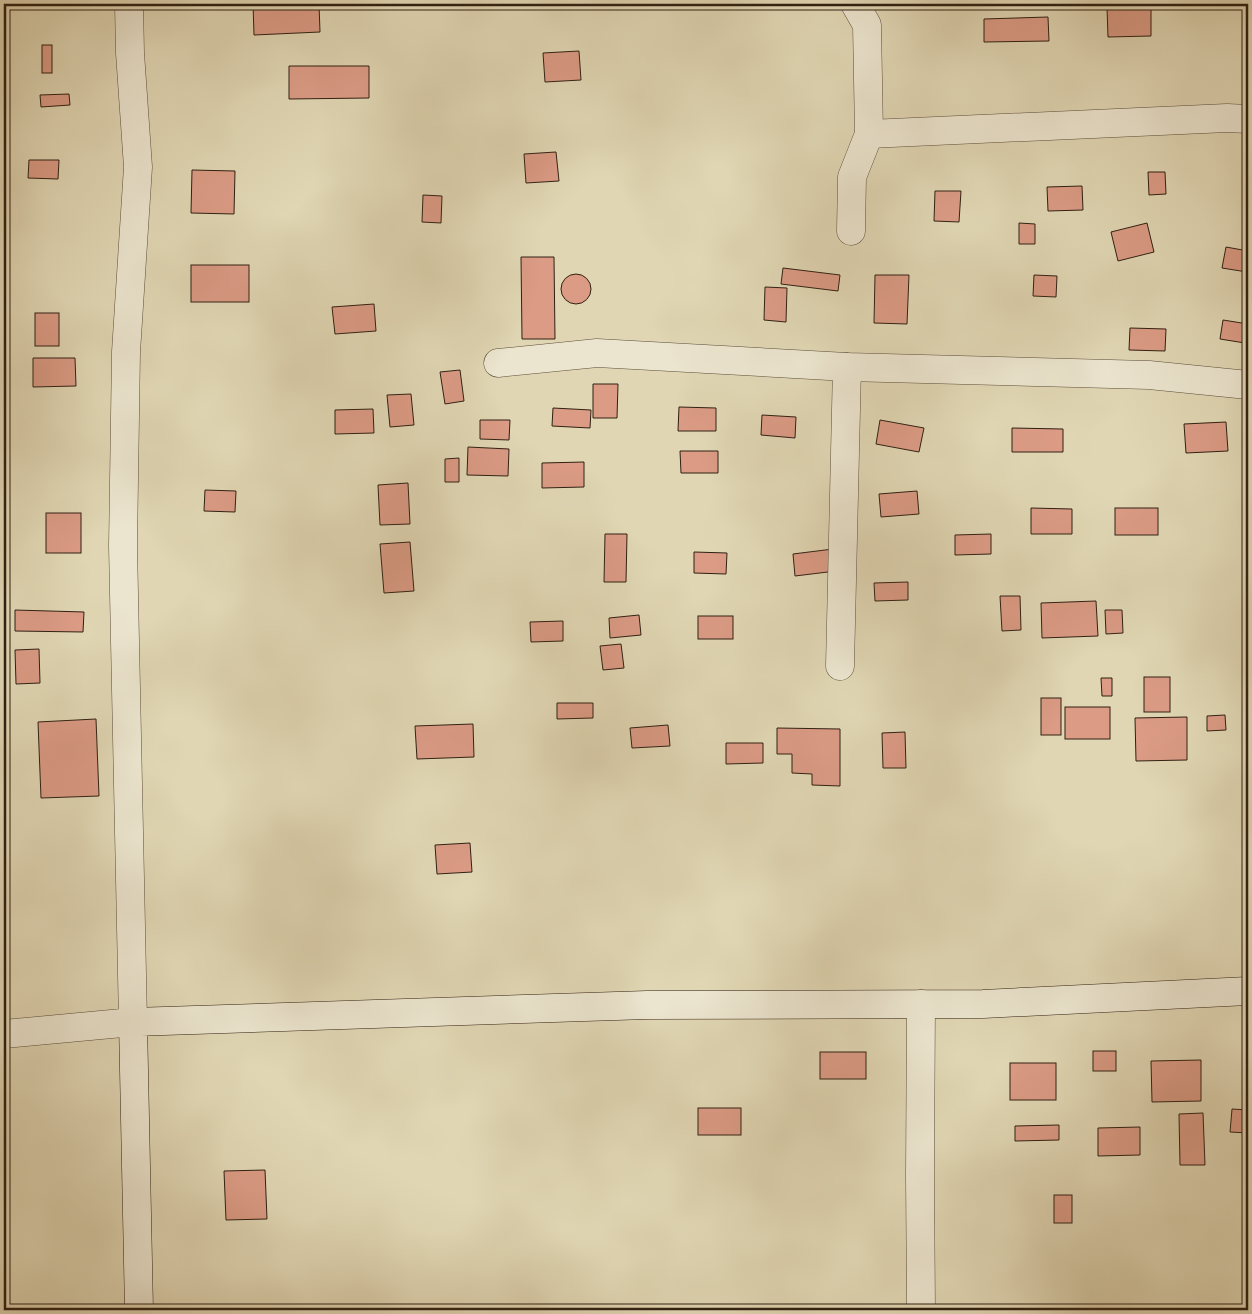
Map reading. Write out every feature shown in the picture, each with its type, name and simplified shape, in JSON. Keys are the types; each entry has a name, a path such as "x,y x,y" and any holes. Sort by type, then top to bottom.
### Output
{"street":[{"path":"128,4 138,167 126,352 123,546 139,1310"},
{"path":"852,231 852,177 869,134 867,25 855,4"},
{"path":"869,134 1227,118 1248,119"},
{"path":"498,363 597,353 846,367 1149,375 1248,385"},
{"path":"840,666 846,367"},
{"path":"4,1034 133,1022 647,1005 983,1004 1248,991"},
{"path":"921,1004 921,1310"}],"building":[{"path":"253,4 319,4 320,32 254,35"},
{"path":"1107,7 1151,7 1151,36 1108,37"},
{"path":"1048,17 1049,41 984,42 984,19"},
{"path":"42,45 52,45 52,73 42,73"},
{"path":"579,51 581,80 545,82 543,53"},
{"path":"289,66 369,66 369,98 289,99"},
{"path":"69,94 70,105 41,107 40,95"},
{"path":"556,152 559,181 526,183 524,154"},
{"path":"29,160 59,160 58,179 28,178"},
{"path":"192,170 235,171 234,214 191,213"},
{"path":"1148,172 1165,172 1166,194 1149,195"},
{"path":"1082,186 1083,210 1048,211 1047,187"},
{"path":"935,191 961,191 959,222 934,221"},
{"path":"423,195 442,196 441,223 422,222"},
{"path":"1019,223 1035,224 1035,244 1019,244"},
{"path":"1147,223 1154,252 1118,261 1111,232"},
{"path":"1226,247 1248,251 1247,272 1222,268"},
{"path":"521,257 554,257 555,339 522,339"},
{"path":"191,265 249,265 249,302 191,302"},
{"path":"783,268 840,275 838,291 781,284"},
{"path":"576,274 582,275 590,283 590,295 582,303 576,304 570,303 562,295 561,289 562,283 570,275"},
{"path":"875,275 909,275 907,324 874,323"},
{"path":"1034,275 1057,276 1056,297 1033,296"},
{"path":"765,287 787,288 786,322 764,320"},
{"path":"374,304 376,331 335,334 332,307"},
{"path":"35,313 59,313 59,346 35,346"},
{"path":"1223,320 1248,324 1245,343 1220,339"},
{"path":"1130,328 1166,329 1165,351 1129,350"},
{"path":"33,358 75,358 76,386 33,387"},
{"path":"460,370 464,401 445,404 440,372"},
{"path":"593,384 618,384 617,418 593,418"},
{"path":"411,394 414,425 390,427 387,395"},
{"path":"679,407 716,408 716,431 678,431"},
{"path":"553,408 591,410 590,428 552,426"},
{"path":"373,409 374,433 335,434 335,410"},
{"path":"762,415 796,417 795,438 761,435"},
{"path":"480,420 510,420 509,440 480,439"},
{"path":"880,420 924,428 919,452 876,444"},
{"path":"1226,422 1228,451 1186,453 1184,424"},
{"path":"1012,428 1063,429 1063,452 1012,452"},
{"path":"468,447 509,449 508,476 467,475"},
{"path":"680,451 718,451 718,473 681,473"},
{"path":"459,458 459,482 445,482 445,459"},
{"path":"584,462 584,487 542,488 542,463"},
{"path":"408,483 410,524 380,525 378,485"},
{"path":"205,490 236,491 235,512 204,511"},
{"path":"917,491 919,514 881,517 879,494"},
{"path":"1031,508 1072,509 1072,534 1031,534"},
{"path":"1115,508 1158,508 1158,535 1115,535"},
{"path":"46,513 81,513 81,553 46,553"},
{"path":"605,534 627,534 626,582 604,582"},
{"path":"991,534 991,554 955,555 955,535"},
{"path":"410,542 414,591 384,593 380,544"},
{"path":"833,549 836,571 795,576 793,554"},
{"path":"694,552 727,553 726,574 694,573"},
{"path":"908,582 908,600 875,601 874,583"},
{"path":"1000,596 1020,596 1021,630 1002,631"},
{"path":"1096,601 1098,636 1042,638 1041,603"},
{"path":"15,610 84,612 83,632 15,631"},
{"path":"1105,610 1122,610 1123,633 1106,634"},
{"path":"639,615 641,635 610,638 609,618"},
{"path":"698,616 733,616 733,639 698,639"},
{"path":"563,621 563,641 531,642 530,622"},
{"path":"621,644 624,668 603,670 600,646"},
{"path":"39,649 40,683 16,684 15,650"},
{"path":"1144,677 1170,677 1170,712 1144,712"},
{"path":"1101,678 1112,678 1112,696 1102,696"},
{"path":"1041,698 1061,698 1061,735 1041,735"},
{"path":"557,703 593,703 593,718 557,719"},
{"path":"1065,707 1110,707 1110,739 1065,739"},
{"path":"1225,715 1226,730 1207,731 1207,716"},
{"path":"1187,717 1187,760 1136,761 1135,718"},
{"path":"96,719 99,796 41,798 38,722"},
{"path":"473,724 474,757 417,759 415,726"},
{"path":"668,725 670,746 632,748 630,728"},
{"path":"777,728 840,729 840,786 812,785 812,774 792,773 792,754 777,754"},
{"path":"905,732 906,768 883,768 882,733"},
{"path":"726,743 763,743 763,763 726,764"},
{"path":"470,843 472,872 437,874 435,845"},
{"path":"1093,1051 1116,1051 1116,1071 1093,1071"},
{"path":"820,1052 866,1052 866,1079 820,1079"},
{"path":"1201,1060 1201,1101 1152,1102 1151,1061"},
{"path":"1010,1063 1056,1063 1056,1100 1010,1100"},
{"path":"698,1108 741,1108 741,1135 698,1135"},
{"path":"1232,1109 1248,1110 1248,1133 1230,1132"},
{"path":"1203,1113 1205,1165 1180,1165 1179,1114"},
{"path":"1059,1125 1059,1140 1015,1141 1015,1126"},
{"path":"1140,1127 1140,1155 1098,1156 1098,1128"},
{"path":"265,1170 267,1219 226,1220 224,1171"},
{"path":"1054,1195 1072,1195 1072,1223 1054,1223"}]}
